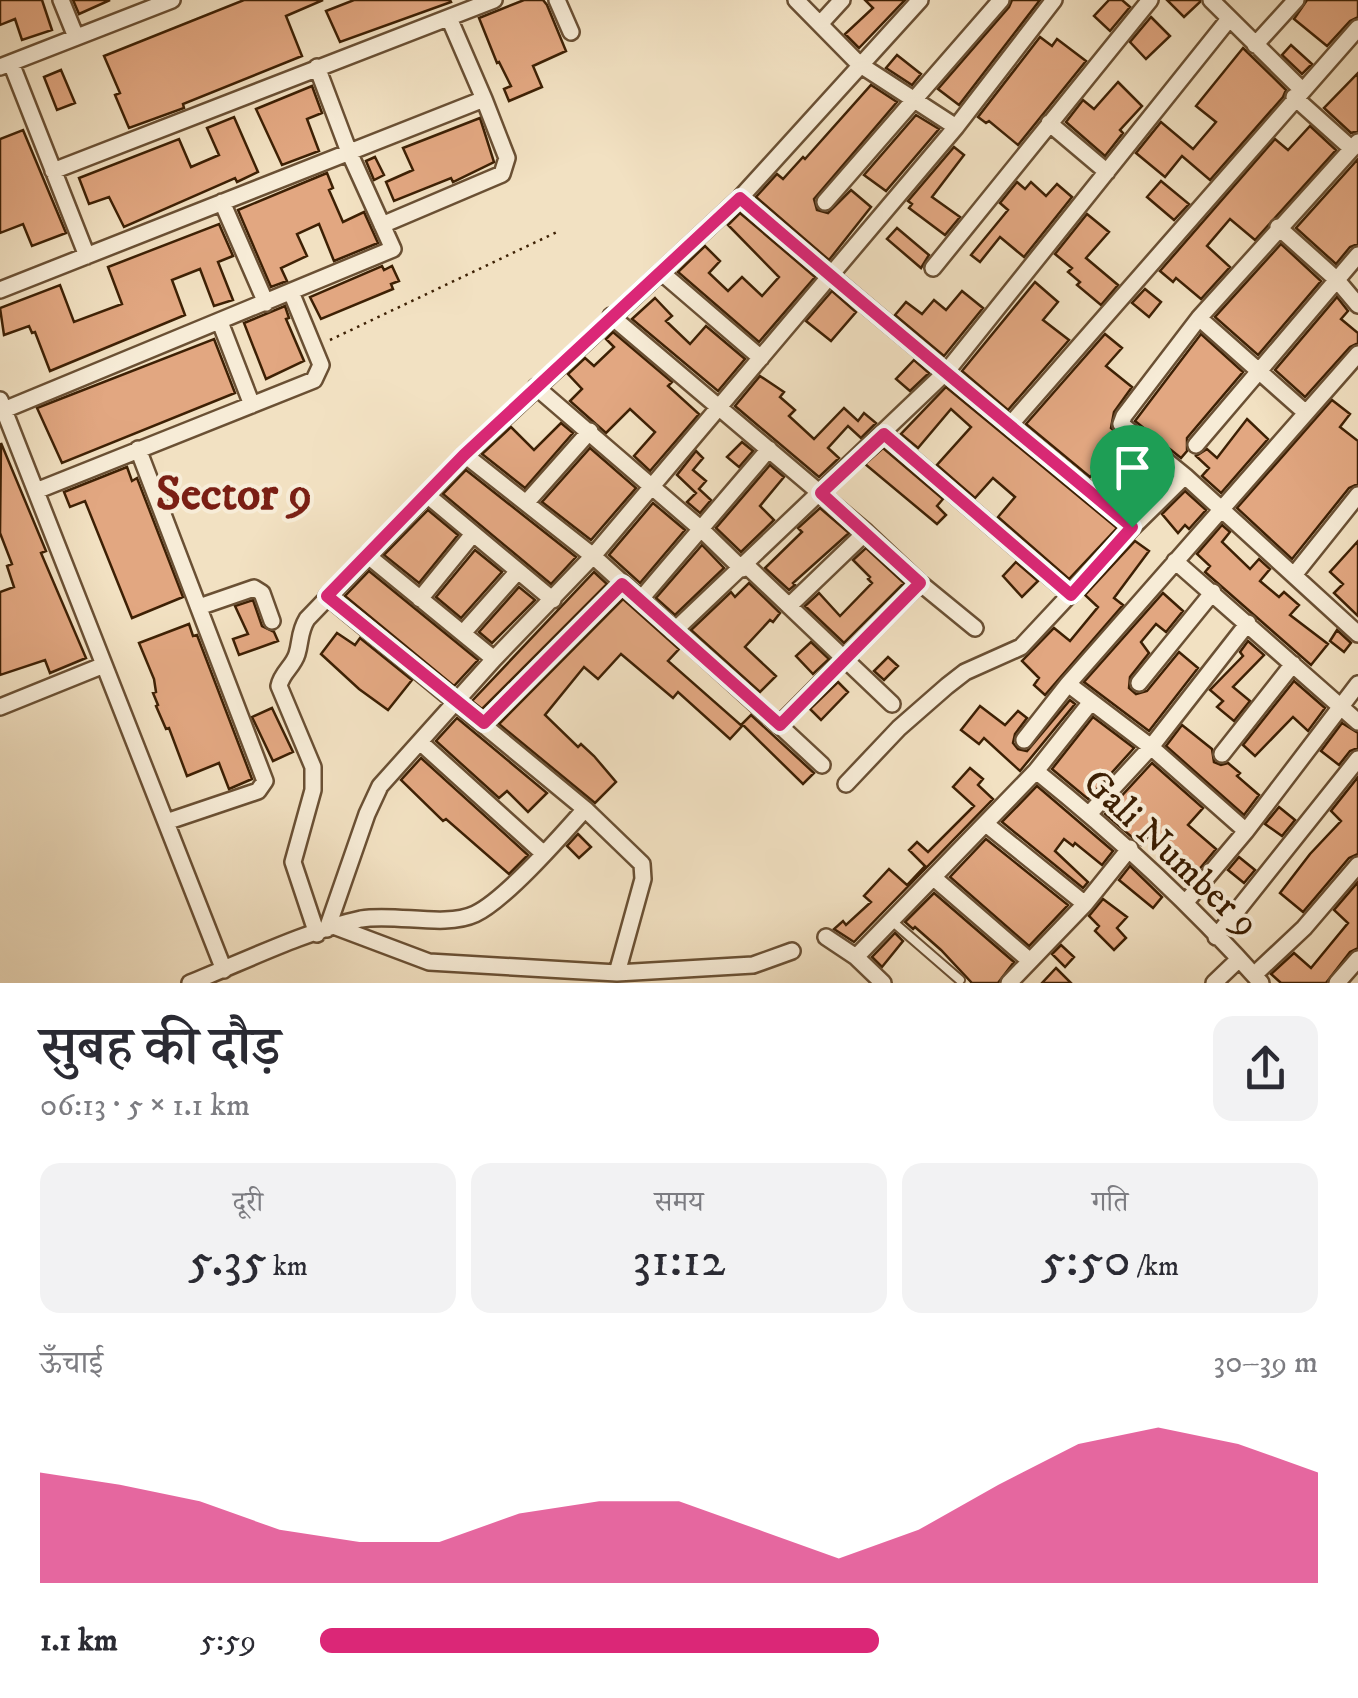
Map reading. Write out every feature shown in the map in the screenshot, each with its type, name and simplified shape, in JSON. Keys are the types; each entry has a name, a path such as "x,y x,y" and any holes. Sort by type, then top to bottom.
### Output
{"street":[{"path":"60,0 76,38"},
{"path":"87,256 5,65 172,0"},
{"path":"53,171 494,0"},
{"path":"557,0 572,32"},
{"path":"796,0 860,64 956,127"},
{"path":"820,24 842,0"},
{"path":"792,951 753,965 616,972 428,962 326,930 292,862 313,790 314,767 279,686 297,654 302,627 327,596 464,455 740,198 920,0"},
{"path":"825,202 1001,0"},
{"path":"326,930 380,786 593,556 832,277 1054,0"},
{"path":"933,268 1150,0"},
{"path":"1254,45 1296,0"},
{"path":"1213,1 1353,153 1278,228 1199,318 1121,424 1185,476 1358,634"},
{"path":"382,226 502,174 507,158 449,18"},
{"path":"674,631 947,371 1229,19"},
{"path":"1010,425 1358,28"},
{"path":"224,970 2,405 220,322 393,249 349,152 318,68"},
{"path":"0,290 484,99"},
{"path":"1049,123 1106,172"},
{"path":"740,198 876,317 947,371 1132,527"},
{"path":"222,202 266,303"},
{"path":"1278,228 1336,279 1358,306"},
{"path":"1196,445 1358,256"},
{"path":"662,273 761,358"},
{"path":"36,491 318,376 321,365 290,292"},
{"path":"611,316 974,628"},
{"path":"1199,318 1306,413"},
{"path":"220,322 252,404"},
{"path":"1024,740 1068,684 1358,354"},
{"path":"536,387 789,606 892,704"},
{"path":"526,502 590,432"},
{"path":"884,434 1071,595"},
{"path":"138,449 265,781 258,791 166,822"},
{"path":"640,600 770,449"},
{"path":"464,455 593,556 822,765"},
{"path":"846,784 899,728 965,672 1021,648 1132,527 1185,476"},
{"path":"426,495 552,600"},
{"path":"1294,575 1355,504"},
{"path":"789,606 866,532"},
{"path":"420,599 473,534"},
{"path":"367,555 494,659"},
{"path":"1175,561 1358,722"},
{"path":"463,634 518,571"},
{"path":"780,725 920,583"},
{"path":"484,723 622,584"},
{"path":"199,607 254,588 262,593 272,621"},
{"path":"1139,683 1213,592"},
{"path":"327,596 484,723 585,809 642,864 643,879 616,972"},
{"path":"1089,814 1151,747 1248,622"},
{"path":"1222,754 1293,664"},
{"path":"0,707 104,666"},
{"path":"1068,684 1151,747 1246,830"},
{"path":"1186,902 1358,684"},
{"path":"856,957 1036,771 1091,702"},
{"path":"420,742 544,854"},
{"path":"1216,937 1358,759"},
{"name":"Gali Number 9","path":"1036,771 1130,848 1257,979"},
{"path":"190,983 362,919 397,916 461,920 480,912 544,854 585,809"},
{"path":"986,824 1084,904"},
{"path":"1009,983 1084,904 1130,848"},
{"path":"1257,979 1358,865"},
{"path":"934,878 1030,961"},
{"path":"826,937 856,957 883,983"},
{"path":"1214,983 1239,959"},
{"path":"1337,983 1358,959"}],"lane":[{"path":"893,922 960,980"}],"path":[{"path":"314,348 559,230"}],"building":[{"path":"0,0 42,0 52,30 22,40 15,19 0,25"},
{"path":"73,0 110,0 79,14"},
{"path":"244,0 323,0 286,16 302,56 129,128 104,56"},
{"path":"354,0 451,2 340,42 326,11"},
{"path":"524,0 543,0 566,51 533,66 542,87 509,101 504,89 511,86 479,18"},
{"path":"865,0 905,0 859,48 845,34 873,8"},
{"path":"1012,0 1040,0 959,105 938,89"},
{"path":"1109,0 1122,0 1130,7 1110,31 1094,16"},
{"path":"1167,0 1200,0 1200,2 1184,17"},
{"path":"1307,0 1358,0 1358,17 1327,46 1294,19"},
{"path":"1151,17 1170,36 1146,59 1130,42"},
{"path":"1040,37 1052,46 1057,39 1086,61 1018,145 989,121 978,117"},
{"path":"1291,45 1312,64 1302,74 1282,55"},
{"path":"1243,48 1286,90 1283,97 1210,180 1182,156 1165,177 1136,153 1161,122 1193,149 1216,122 1196,106"},
{"path":"897,55 921,74 912,85 886,68"},
{"path":"61,70 75,103 57,110 44,77"},
{"path":"1358,73 1358,131 1351,133 1324,108"},
{"path":"1118,82 1142,106 1120,130 1123,133 1105,156 1066,122 1083,100 1094,109"},
{"path":"871,85 897,102 814,199 817,210 828,213 851,190 871,207 829,260 756,197 777,174 783,179 805,159"},
{"path":"312,86 322,113 307,119 319,151 282,165 256,109"},
{"path":"916,115 939,129 886,191 864,175"},
{"path":"234,117 258,172 237,182 235,178 124,227 109,197 89,204 79,178 179,139 191,167 219,155 207,128"},
{"path":"480,118 494,162 453,182 451,178 394,201 386,182 413,170 403,148"},
{"path":"1310,126 1336,150 1255,240 1230,219 1207,246 1230,267 1201,299 1176,278 1173,282 1160,271 1275,139 1288,150"},
{"path":"23,130 66,233 32,246 23,224 0,233 0,139"},
{"path":"954,147 964,155 932,197 960,217 945,235 909,208 912,204 908,201"},
{"path":"375,157 384,175 374,180 366,161"},
{"path":"1358,159 1358,244 1350,247 1336,264 1296,228"},
{"path":"327,173 333,188 329,190 343,222 364,212 378,243 334,261 319,224 297,234 307,256 281,268 287,281 271,287 238,210"},
{"path":"1161,181 1189,204 1174,220 1147,197"},
{"path":"1017,182 1025,189 1031,182 1046,196 1057,184 1072,197 1024,257 1000,237 980,262 971,255 1008,210 1000,203"},
{"path":"740,213 815,277 759,342 678,272 705,246 720,261 709,273 728,291 742,277 762,296 779,277 728,225"},
{"path":"1087,214 1109,232 1086,258 1118,285 1101,305 1077,285 1080,282 1068,272 1072,268 1055,254"},
{"path":"219,224 233,256 218,262 233,300 214,306 200,269 172,280 185,315 50,371 29,326 4,335 0,308 60,285 74,322 122,304 108,267"},
{"path":"897,228 929,255 921,268 887,239"},
{"path":"1281,244 1321,281 1258,355 1215,317"},
{"path":"382,266 384,270 392,266 399,281 391,284 393,289 321,319 310,297"},
{"path":"1035,282 1058,302 1043,320 1069,340 1008,410 962,371"},
{"path":"1145,289 1161,302 1149,317 1132,303"},
{"path":"832,291 856,312 831,341 806,321"},
{"path":"962,291 983,308 944,356 895,315 906,302 922,314 934,300 946,310"},
{"path":"1337,297 1348,311 1341,319 1358,333 1358,343 1305,397 1275,370"},
{"path":"655,298 672,316 666,321 690,344 706,326 745,359 718,391 632,319"},
{"path":"285,306 289,318 286,319 304,361 266,379 244,323"},
{"path":"613,332 672,382 668,386 699,414 650,471 634,456 655,432 630,409 606,433 570,401 582,389 568,374 585,358 594,366 614,347 606,339"},
{"path":"1105,334 1122,348 1106,366 1132,387 1114,412 1111,428 1168,477 1158,486 1128,460 1116,474 1103,463 1090,477 1026,424"},
{"path":"1201,334 1243,372 1187,438 1187,451 1181,458 1135,421"},
{"path":"214,339 235,393 62,463 37,408"},
{"path":"914,360 929,373 910,391 896,379"},
{"path":"760,376 784,392 780,397 795,410 789,416 814,439 844,408 858,421 864,413 876,423 861,438 848,426 828,448 839,458 819,477 735,406"},
{"path":"946,387 1117,528 1069,579 998,517 1015,497 993,478 975,498 937,465 971,427 951,409 918,448 901,434"},
{"path":"1332,400 1350,414 1340,427 1358,441 1358,484 1349,488 1292,559 1237,508"},
{"path":"1247,419 1268,439 1221,493 1202,476 1209,468 1196,456 1207,449 1217,458"},
{"path":"561,423 573,433 525,488 482,454 511,427 534,450"},
{"path":"742,442 753,451 739,467 727,457"},
{"path":"1,443 46,551 41,553 86,658 50,673 45,660 0,675 0,592 14,587 7,566 12,564 0,533"},
{"path":"590,448 636,488 591,540 542,502"},
{"path":"883,448 943,499 937,506 946,515 937,524 865,464"},
{"path":"696,451 703,458 693,470 706,481 699,489 711,500 700,513 687,502 696,493 677,475"},
{"path":"770,465 784,477 760,506 774,520 741,552 716,528"},
{"path":"127,467 132,481 137,478 183,597 132,618 85,501 70,507 64,492"},
{"path":"466,470 576,557 551,584 443,494"},
{"path":"1185,491 1206,510 1189,529 1185,525 1178,533 1162,514"},
{"path":"653,503 685,530 640,583 609,555"},
{"path":"820,508 849,533 789,590 765,568"},
{"path":"428,510 458,535 419,583 384,555"},
{"path":"1222,525 1230,532 1222,542 1250,569 1259,559 1270,569 1260,581 1279,597 1284,592 1299,605 1290,615 1328,644 1311,665 1205,572 1210,566 1197,554"},
{"path":"1135,541 1149,551 1114,598 1123,605 1045,695 1034,685 1039,678 1022,661 1054,628 1070,641 1098,607 1085,595"},
{"path":"1358,541 1358,616 1334,593 1343,584 1330,572"},
{"path":"702,545 724,568 675,615 656,598"},
{"path":"866,548 904,583 844,643 805,606 819,593 840,616 872,583 853,560"},
{"path":"475,550 502,572 461,618 436,597"},
{"path":"1016,562 1038,581 1022,597 1003,576"},
{"path":"369,571 478,660 454,686 345,596"},
{"path":"594,572 607,584 482,709 472,701"},
{"path":"749,583 780,613 745,647 776,676 760,692 691,630 731,592 735,597"},
{"path":"519,587 535,600 492,643 479,632"},
{"path":"1163,593 1183,611 1166,632 1156,624 1141,642 1149,653 1130,677 1129,688 1136,694 1147,691 1179,652 1198,668 1149,731 1084,682"},
{"path":"623,599 679,649 668,661 742,726 730,739 678,692 673,698 621,654 598,679 584,667 545,715 578,747 581,744 594,756 616,782 595,803 499,724"},
{"path":"253,600 262,626 274,632 278,641 239,655 233,639 248,634 235,606"},
{"path":"189,624 193,636 197,635 252,779 229,789 219,763 187,776 156,706 154,679 139,643"},
{"path":"1337,630 1351,643 1344,652 1330,641"},
{"path":"337,633 355,645 360,638 412,680 388,710 321,654"},
{"path":"1248,641 1264,655 1233,687 1250,701 1234,721 1217,707 1223,701 1210,690 1243,656 1240,652"},
{"path":"811,642 829,659 813,674 796,656"},
{"path":"888,657 898,666 884,680 874,671"},
{"path":"1294,681 1325,708 1308,731 1293,717 1255,756 1243,745"},
{"path":"838,682 848,692 821,720 810,709"},
{"path":"1070,700 1075,704 1020,771 984,738 979,744 961,730 980,706 1005,725 1018,711 1027,718 1013,743 1027,751"},
{"path":"272,708 293,752 273,761 252,717"},
{"path":"751,715 814,773 803,784 742,724"},
{"path":"1093,717 1134,748 1088,799 1052,769"},
{"path":"457,718 547,793 528,812 507,791 499,798 436,741"},
{"path":"1342,723 1358,733 1358,748 1350,751 1339,765 1321,751"},
{"path":"1182,725 1212,749 1214,762 1228,763 1259,795 1244,815 1166,746"},
{"path":"421,758 528,855 509,874 446,819 443,821 401,780"},
{"path":"1152,763 1203,808 1188,825 1216,849 1192,878 1182,869 1186,864 1169,849 1172,846 1153,831 1141,845 1105,814"},
{"path":"970,768 983,779 978,785 993,799 854,942 834,929 843,921 846,925 871,902 864,896 889,869 907,885 925,866 909,850 917,842 928,852 974,806 953,787"},
{"path":"1358,777 1358,854 1349,858 1303,912 1280,893 1341,821 1331,811"},
{"path":"1037,786 1113,851 1102,865 1064,839 1055,851 1088,882 1083,888 1002,822"},
{"path":"1279,807 1295,820 1282,836 1265,824"},
{"path":"578,834 591,847 579,858 567,846"},
{"path":"986,839 1068,905 1029,946 950,877"},
{"path":"1239,857 1255,870 1244,883 1228,870"},
{"path":"1130,866 1162,897 1153,908 1119,880"},
{"path":"1358,882 1358,948 1350,952 1326,983 1281,983 1271,974 1294,953 1311,968 1348,923 1334,910"},
{"path":"934,893 1014,962 998,983 972,983 941,950 905,922"},
{"path":"1103,899 1127,917 1117,928 1126,938 1114,950 1095,931 1099,926 1089,916"},
{"path":"895,933 903,941 882,967 872,957"},
{"path":"1061,945 1074,957 1065,967 1052,954"},
{"path":"1056,968 1071,983 1042,983"}],"district":[{"name":"Sector 9","path":"234,492"}],"route":[{"path":"740,198 876,317 947,371 1132,527 1071,595 884,434 821,493 920,583 780,725 622,584 484,723 327,596 464,455 740,198"}]}
